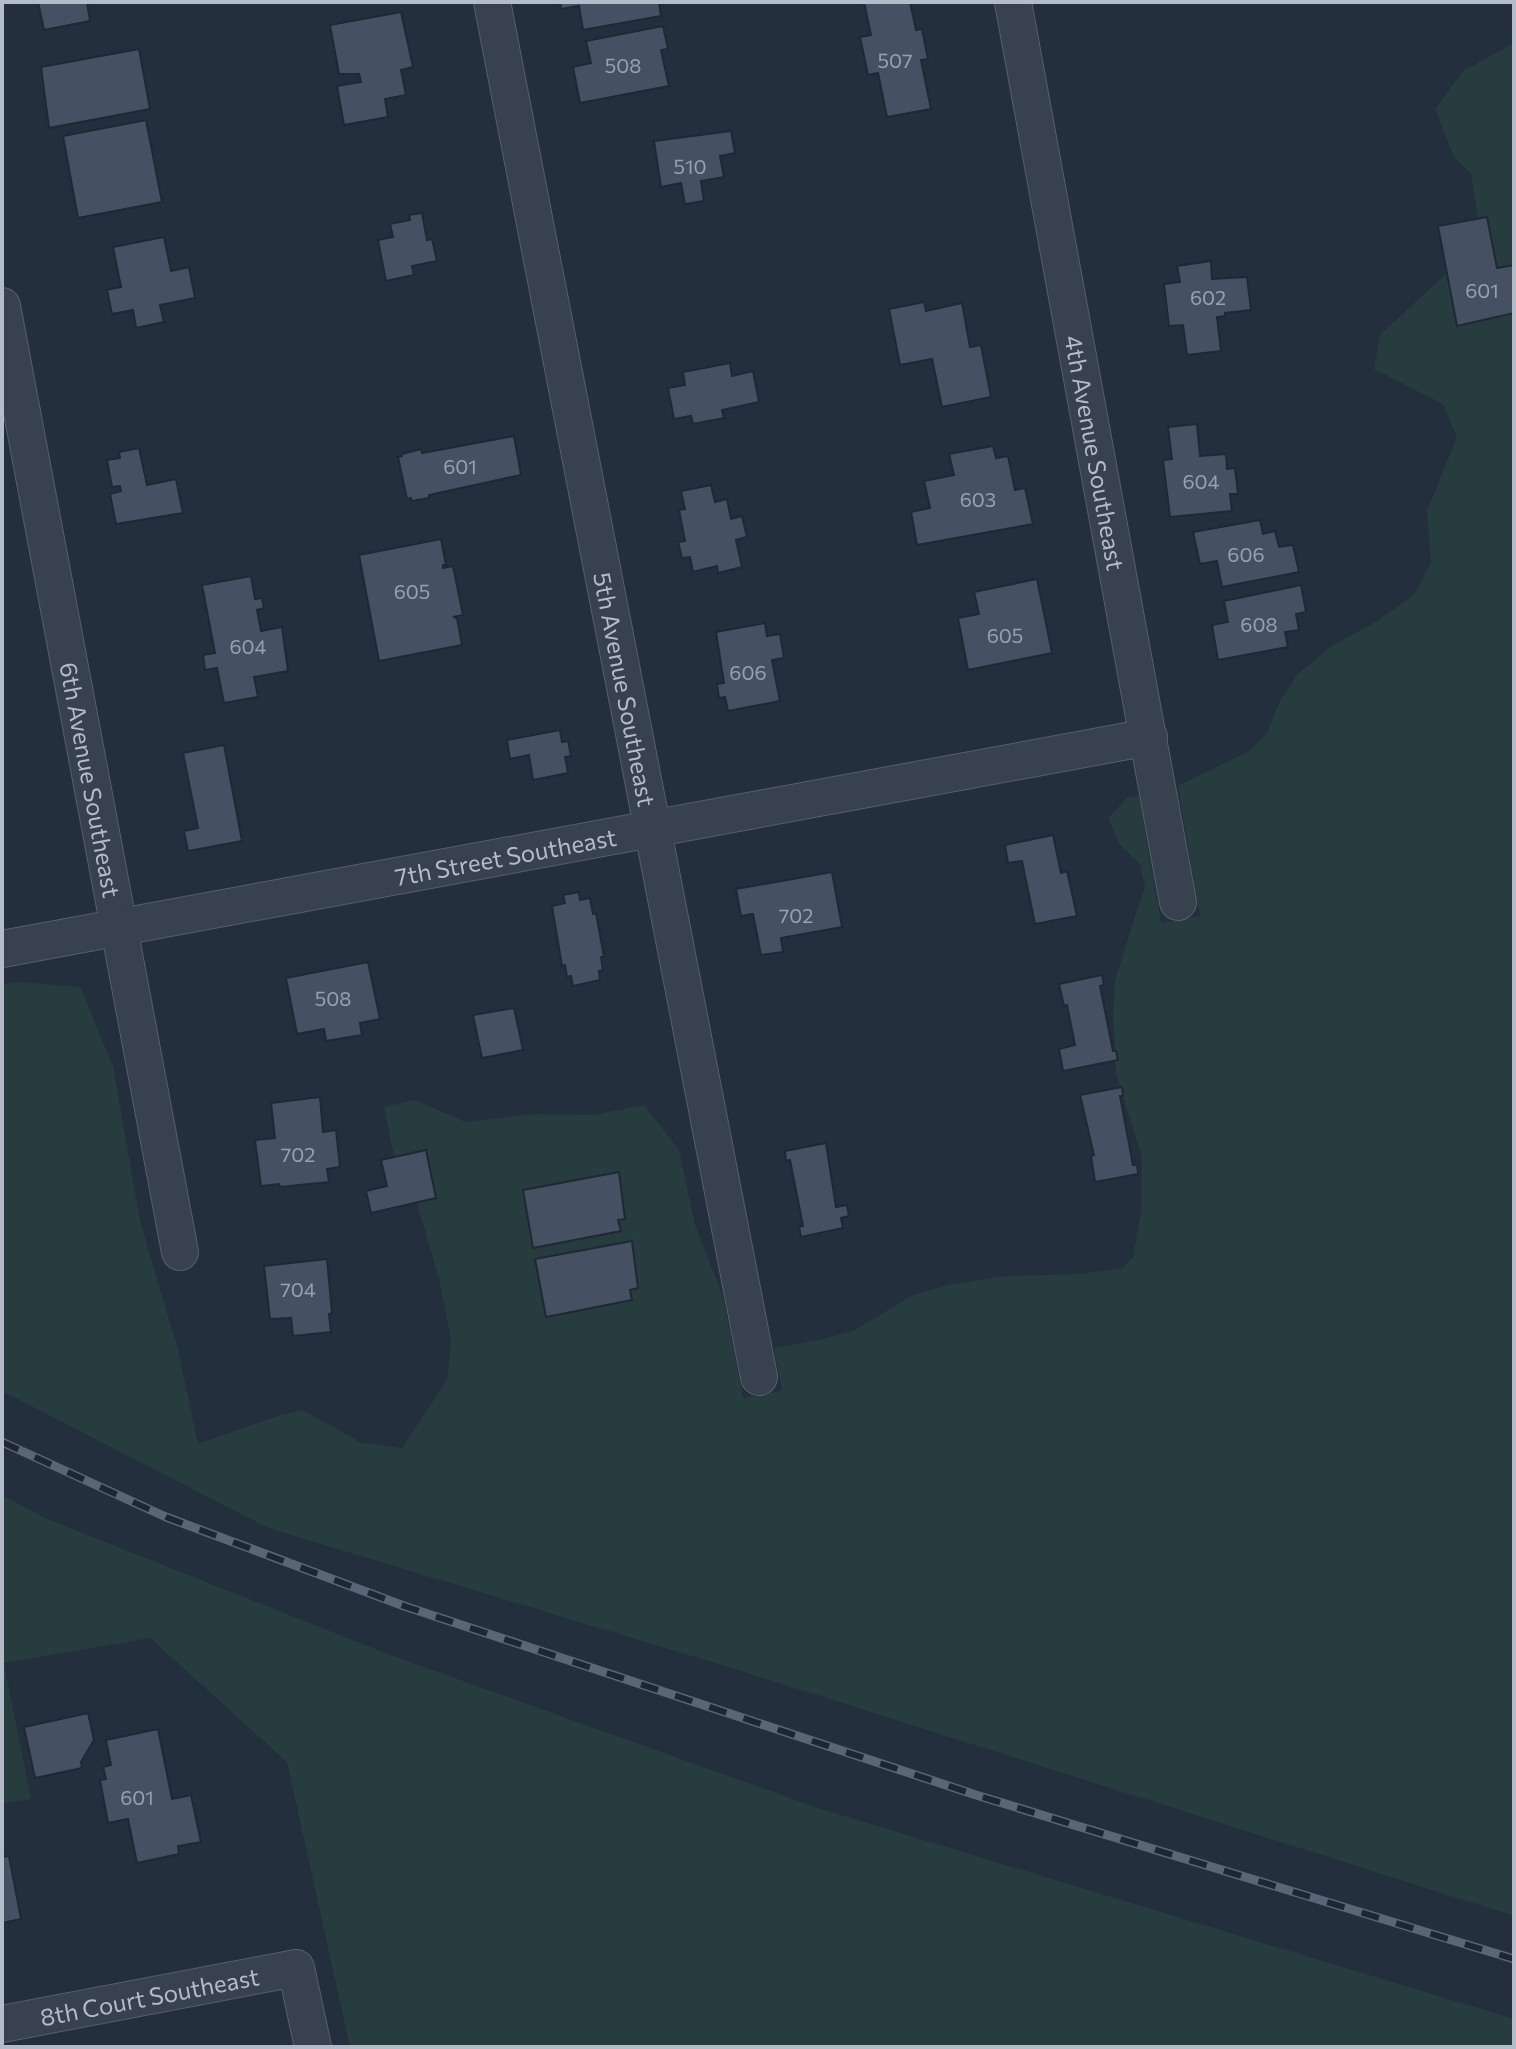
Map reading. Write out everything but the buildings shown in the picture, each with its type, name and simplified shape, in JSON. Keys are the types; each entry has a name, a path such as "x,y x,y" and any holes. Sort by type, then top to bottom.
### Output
{"street":[{"name":"5th Avenue Southeast","path":"492,2 759,1377"},
{"name":"4th Avenue Southeast","path":"1013,2 1178,902"},
{"name":"6th Avenue Southeast","path":"2,306 12,414 120,926 180,1252"},
{"name":"7th Street Southeast","path":"2,949 1149,737"},
{"name":"8th Court Southeast","path":"2,2024 296,1968 313,2047"}],"green space":[{"path":"1514,43 1514,1916 732,1668 268,1528 2,1391 2,984 18,982 80,987 113,1066 140,1221 178,1350 198,1444 303,1410 362,1443 402,1448 447,1380 451,1340 439,1278 417,1204 394,1156 384,1107 415,1100 465,1122 535,1114 594,1115 644,1105 679,1150 695,1225 723,1297 743,1398 782,1391 774,1348 855,1330 913,1295 953,1284 1007,1276 1079,1274 1123,1268 1133,1257 1141,1212 1142,1157 1116,1074 1115,980 1145,886 1140,864 1120,845 1108,818 1127,798 1139,796 1161,923 1200,916 1178,786 1251,750 1267,733 1280,701 1297,675 1333,645 1374,623 1414,595 1431,563 1427,511 1457,437 1443,404 1374,369 1380,335 1462,259 1479,227 1471,173 1454,157 1435,109 1463,71"},
{"path":"2,1495 47,1519 393,1656 818,1808 1514,2019 1514,2047 350,2047 287,1762 150,1638 4,1663 31,1799 2,1804"}],"railway":[{"path":"2,1442 166,1517 404,1606 976,1795 1514,1959"}]}
